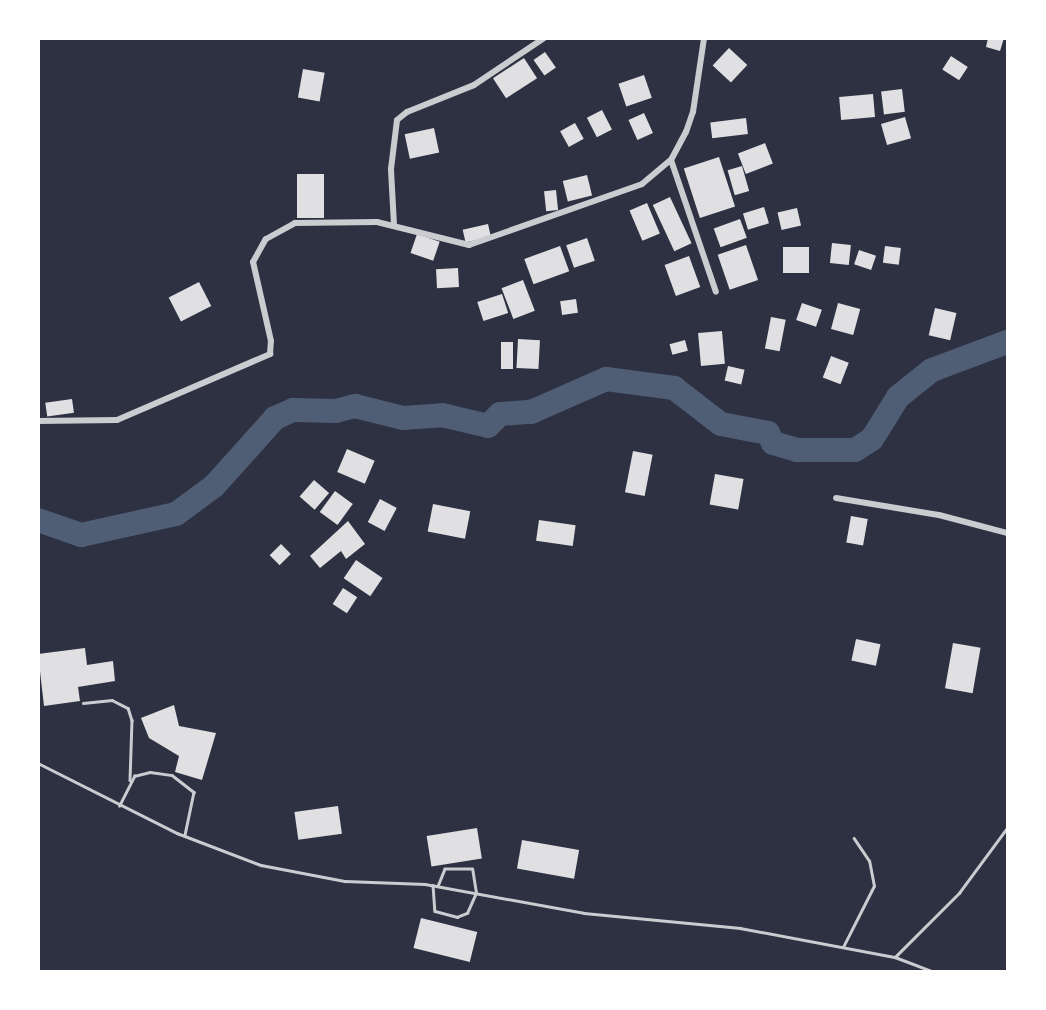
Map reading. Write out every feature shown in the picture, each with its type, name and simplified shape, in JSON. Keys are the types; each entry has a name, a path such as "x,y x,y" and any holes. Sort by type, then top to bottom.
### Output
{"street":[{"path":"394,225 391,169 397,120 407,112 474,85 544,38"},
{"path":"38,421 117,420 261,359 272,349 253,278 260,246 279,230 307,222 394,225 463,245 480,243 623,193 671,160 693,113 704,38"},
{"path":"671,160 716,292"},
{"path":"836,498 951,517 1007,533"}],"lane":[{"path":"83,703 112,701 128,708 132,720 130,780 118,806"},
{"path":"38,763 118,806 184,836 261,865 311,876 433,885 584,913 740,928 895,957 934,971"},
{"path":"130,780 140,772 160,773 192,787 195,799 184,836"},
{"path":"895,957 942,913 1007,828"},
{"path":"843,947 874,886 869,861 853,839"},
{"path":"433,885 431,904 442,915 463,916 476,894 475,873 465,867 445,869 438,886"}],"building":[{"path":"988,38 1004,38 1000,51 986,47"},
{"path":"729,48 747,65 731,83 713,66"},
{"path":"545,52 556,68 544,76 534,60"},
{"path":"951,56 968,67 959,80 942,69"},
{"path":"524,58 537,78 506,98 493,78"},
{"path":"303,69 325,73 320,101 298,98"},
{"path":"644,75 652,98 626,106 618,84"},
{"path":"902,89 905,112 884,114 881,92"},
{"path":"873,94 875,117 841,120 839,97"},
{"path":"602,110 612,130 597,137 587,118"},
{"path":"644,113 653,133 637,140 628,120"},
{"path":"905,117 911,138 887,145 881,124"},
{"path":"746,118 748,134 712,138 710,122"},
{"path":"575,123 584,139 569,147 560,131"},
{"path":"434,128 439,152 410,159 405,134"},
{"path":"765,143 773,164 746,174 738,153"},
{"path":"719,157 735,206 700,218 684,168"},
{"path":"742,166 749,191 735,195 728,170"},
{"path":"297,174 324,174 324,218 297,218"},
{"path":"587,175 592,195 568,201 563,181"},
{"path":"556,190 558,210 546,211 544,191"},
{"path":"670,197 692,243 674,251 653,205"},
{"path":"647,203 660,233 642,241 630,210"},
{"path":"764,207 769,223 748,230 743,213"},
{"path":"797,208 801,226 782,230 778,212"},
{"path":"740,219 747,238 721,247 714,229"},
{"path":"488,224 491,237 466,243 463,230"},
{"path":"417,234 440,242 433,261 410,253"},
{"path":"587,238 595,261 574,268 566,245"},
{"path":"832,243 851,245 849,265 830,263"},
{"path":"746,245 758,280 730,290 718,255"},
{"path":"560,246 569,271 534,284 524,259"},
{"path":"885,246 901,248 899,265 883,263"},
{"path":"783,247 809,247 809,273 783,273"},
{"path":"859,250 876,256 871,270 854,264"},
{"path":"689,256 700,287 676,296 665,265"},
{"path":"458,268 459,287 437,288 436,269"},
{"path":"523,280 535,311 513,319 502,288"},
{"path":"199,282 211,306 181,321 169,297"},
{"path":"502,294 508,313 483,321 477,302"},
{"path":"576,299 578,313 562,315 560,301"},
{"path":"802,303 822,310 816,327 796,320"},
{"path":"838,303 860,309 853,335 831,329"},
{"path":"935,308 956,313 950,340 929,335"},
{"path":"771,317 786,320 780,351 765,348"},
{"path":"722,331 725,364 701,366 698,333"},
{"path":"518,339 540,340 538,369 516,368"},
{"path":"685,340 688,351 672,355 670,344"},
{"path":"501,342 513,342 513,369 501,369"},
{"path":"831,356 849,363 840,384 823,377"},
{"path":"728,366 745,370 741,384 725,381"},
{"path":"72,399 74,413 47,417 45,403"},
{"path":"347,449 375,461 365,484 337,472"},
{"path":"633,451 653,455 645,496 625,492"},
{"path":"715,474 744,479 738,510 710,505"},
{"path":"314,480 329,493 315,510 300,497"},
{"path":"335,491 353,504 338,525 320,512"},
{"path":"380,499 397,508 385,531 368,522"},
{"path":"433,504 470,511 465,539 428,531"},
{"path":"851,516 868,519 863,546 846,543"},
{"path":"539,520 576,525 573,546 536,541"},
{"path":"348,521 365,544 346,559 341,551 320,568 310,556"},
{"path":"281,544 291,554 280,565 270,555"},
{"path":"356,560 383,578 370,596 344,578"},
{"path":"343,588 357,597 347,613 333,604"},
{"path":"856,639 880,644 876,666 851,661"},
{"path":"953,643 981,648 973,693 945,688"},
{"path":"85,648 87,665 113,661 115,681 78,687 80,701 44,706 38,654"},
{"path":"174,705 179,726 216,733 202,780 175,772 179,756 149,738 141,718"},
{"path":"338,806 342,834 298,840 294,812"},
{"path":"477,828 482,859 431,867 427,836"},
{"path":"522,840 579,850 574,879 517,869"},
{"path":"421,918 477,932 470,962 414,948"}],"waterway":[{"path":"38,520 81,535 176,514 214,486 275,418 293,410 336,411 355,406 403,418 442,415 488,426 500,414 531,412 606,379 674,388 721,424 768,433 773,443 797,450 855,450 872,439 898,397 932,370 1007,342"}]}
